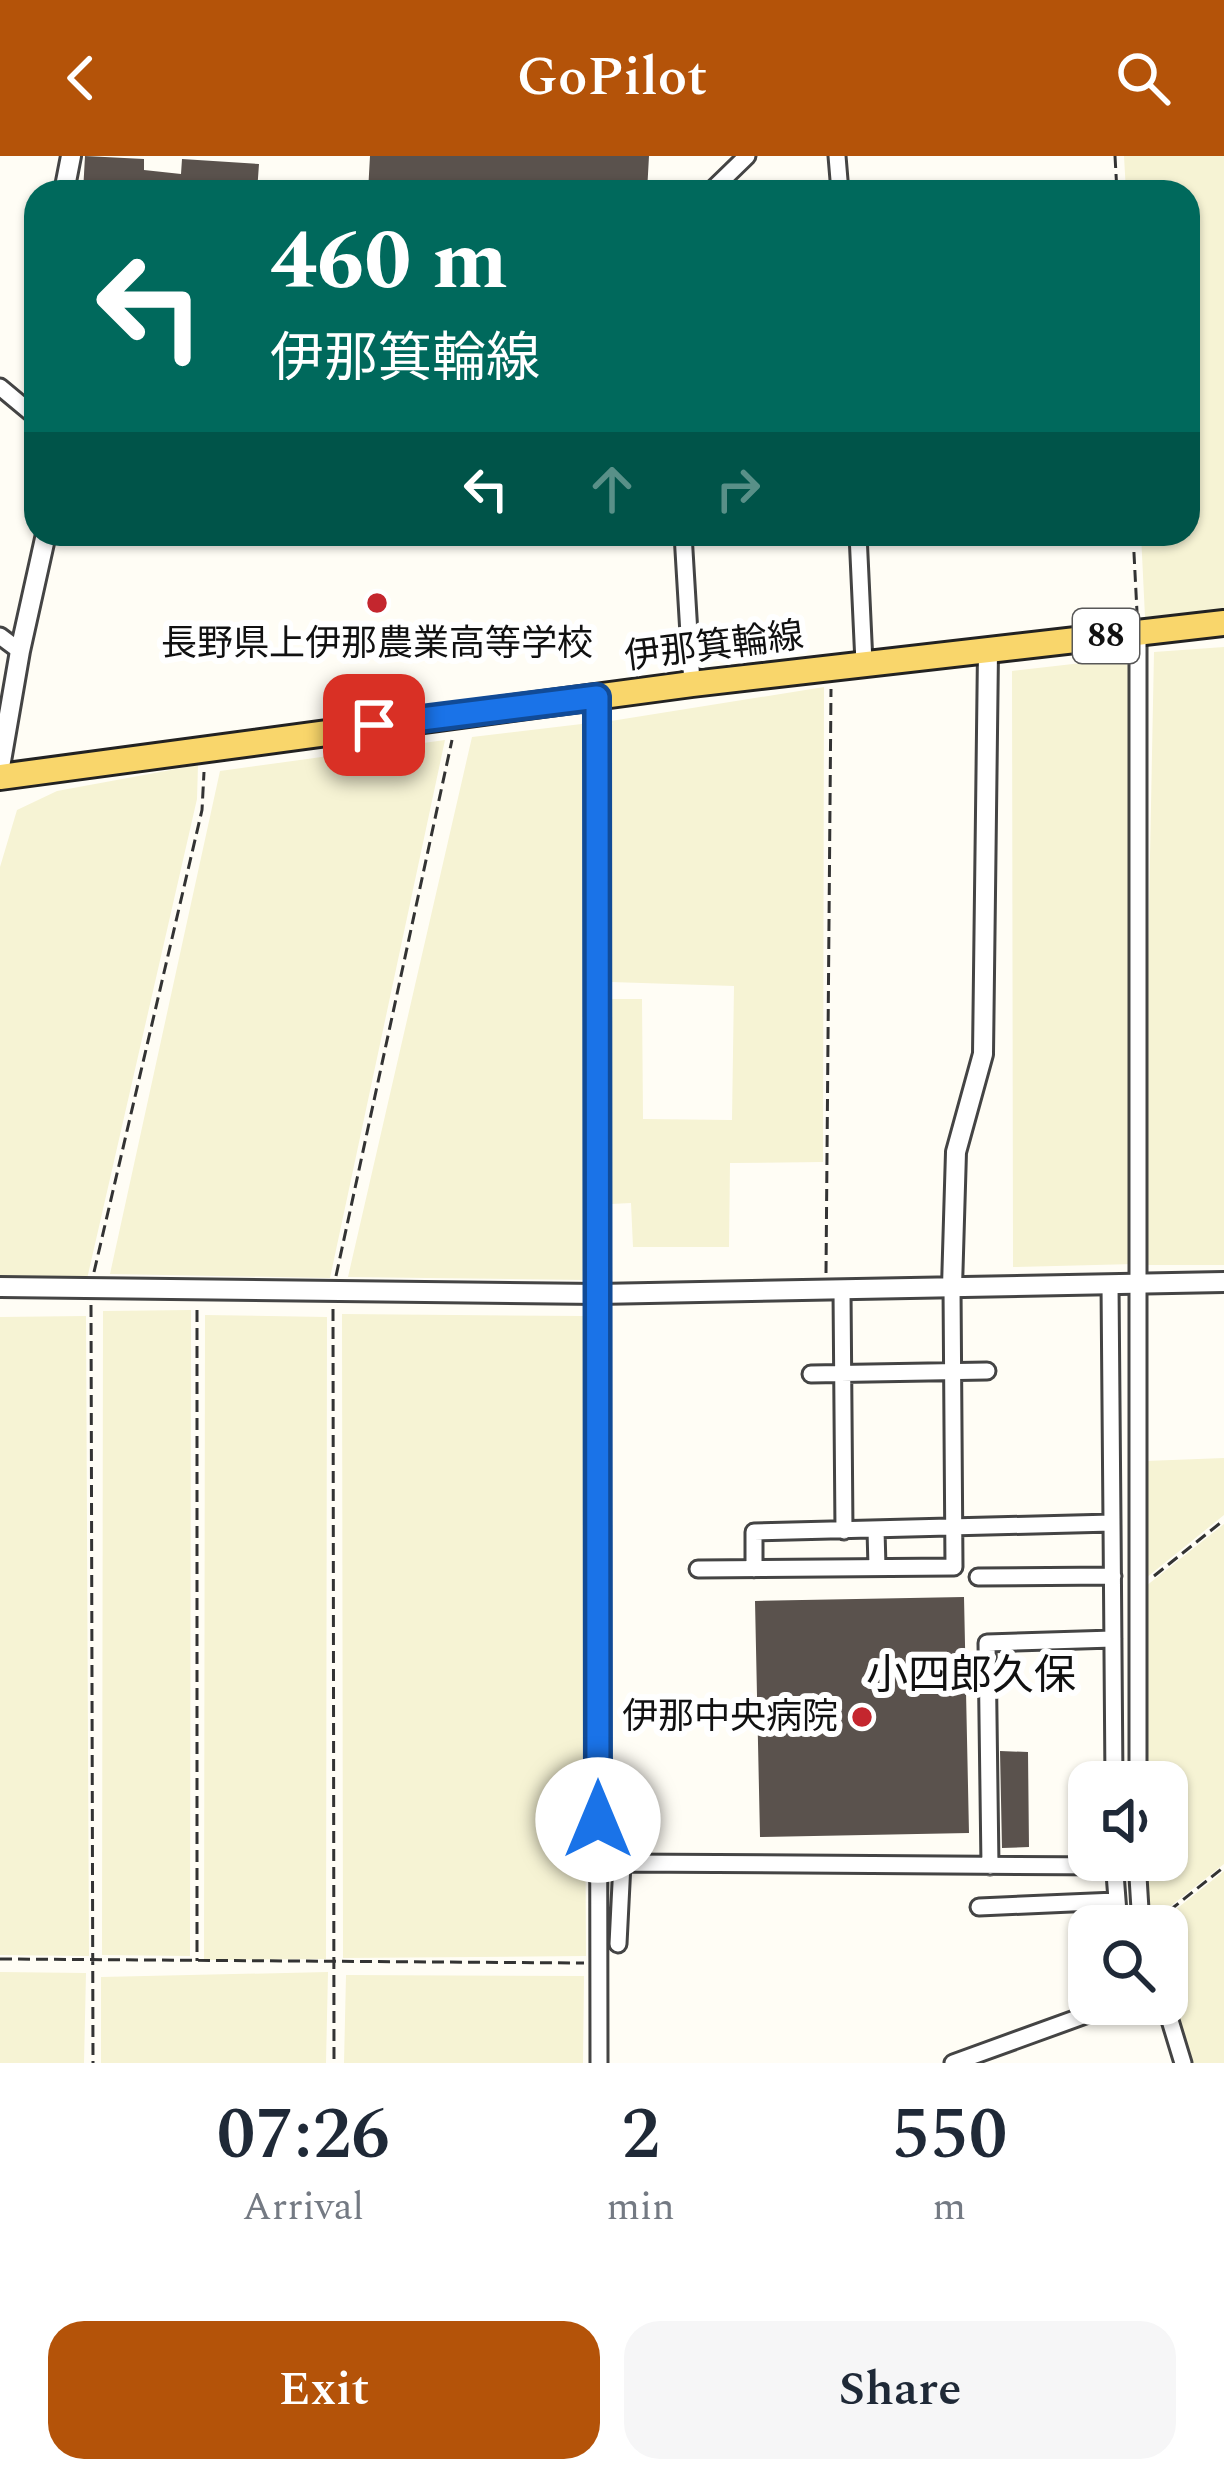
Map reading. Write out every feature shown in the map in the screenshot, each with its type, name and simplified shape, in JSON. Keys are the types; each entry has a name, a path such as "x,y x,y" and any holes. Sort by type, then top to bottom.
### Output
{"main road":[{"name":"伊那箕輪線","path":"0,776 692,684 1224,623"}],"street":[{"path":"723,180 748,156"},
{"path":"0,387 24,407"},
{"path":"0,767 43,546"},
{"path":"684,546 692,684"},
{"path":"859,546 865,663"},
{"path":"1138,632 1138,1761"},
{"path":"0,636 20,651"},
{"path":"698,1569 954,1567 956,1152 983,1054 988,652"},
{"path":"597,697 599,2063"},
{"path":"0,1287 598,1294 1224,1282"},
{"path":"1110,1284 1114,1761"},
{"path":"834,1291 843,1374 844,1531"},
{"path":"812,1374 987,1371"},
{"path":"754,1569 754,1532 1112,1523"},
{"path":"876,1530 877,1568"},
{"path":"978,1577 1113,1576"},
{"path":"990,1866 987,1643 1113,1639"},
{"path":"618,1944 622,1863 1068,1864"},
{"path":"1115,1881 1116,1905"},
{"path":"979,1907 1116,1901"},
{"path":"953,2063 1068,2021"},
{"path":"1171,2025 1183,2063"}],"path":[{"path":"1134,546 1138,632"},
{"path":"831,669 834,1291"},
{"path":"334,2063 333,1290 458,714"},
{"path":"93,2063 91,1288 202,810 206,746"},
{"path":"197,1290 197,1961"},
{"path":"1138,1588 1224,1520"},
{"path":"1174,1905 1224,1868"},
{"path":"0,1959 598,1963"}],"shaded area":[{"path":"1124,156 1224,156 1224,609 1145,617 1142,546 1200,546 1200,180 1125,180"},
{"path":"1224,647 1224,1265 1142,1265 1154,652"},
{"path":"1134,657 1135,1264 1013,1267 1012,671"},
{"path":"824,687 823,1162 730,1163 729,1247 633,1247 631,1203 611,1204 609,999 642,999 643,1119 732,1120 734,986 611,982 611,721"},
{"path":"590,723 587,1280 348,1277 472,737"},
{"path":"445,740 330,1278 110,1274 220,771"},
{"path":"198,765 197,799 87,1279 0,1279 0,867 17,810 57,791"},
{"path":"191,1310 190,1956 102,1955 103,1311"},
{"path":"342,1314 583,1316 586,1956 343,1958"},
{"path":"205,1315 327,1317 326,1959 204,1960"},
{"path":"86,1316 89,1956 0,1955 0,1317"},
{"path":"1224,1458 1224,1515 1146,1578 1146,1461"},
{"path":"1224,1524 1224,1864 1172,1905 1147,1905 1145,1881 1188,1881 1188,1761 1145,1761 1146,1586"},
{"path":"1224,1871 1224,2063 1190,2063 1179,2025 1188,2025 1188,1905 1181,1905"},
{"path":"0,1972 86,1973 84,2063 0,2063"},
{"path":"328,1972 326,2063 101,2063 101,1977"},
{"path":"346,1975 584,1976 583,2063 344,2063"}],"building":[{"path":"85,156 144,159 144,170 181,174 182,159 259,164 258,180 84,180"},
{"path":"370,156 649,156 648,180 369,180"},
{"name":"伊那中央病院","path":"964,1597 969,1833 760,1837 755,1601"},
{"path":"1000,1751 1028,1752 1029,1847 1002,1848"}],"place":[{"name":"長野県上伊那農業高等学校","path":"377,603"},
{"name":"伊那中央病院","path":"862,1717"}],"district":[{"name":"小四郎久保","path":"971,1676"}],"route":[{"path":"374,725 597,697 598,1820"}]}
